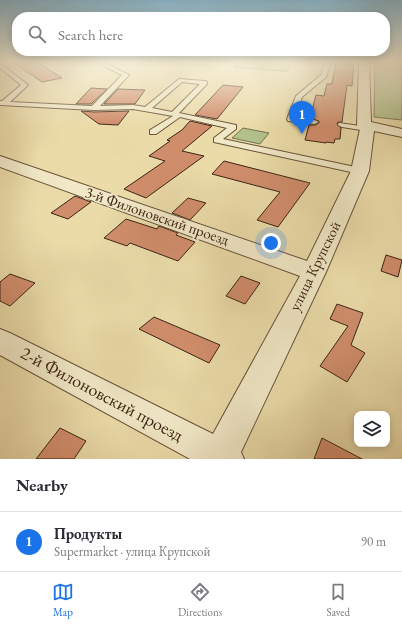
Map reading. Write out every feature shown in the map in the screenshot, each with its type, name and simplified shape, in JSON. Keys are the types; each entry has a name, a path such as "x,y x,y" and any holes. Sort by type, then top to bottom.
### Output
{"street":[{"name":"улица Крупской","path":"222,458 314,272 360,171 365,127 364,83"},
{"path":"365,127 402,133"},
{"name":"3-й Филоновский проезд","path":"0,161 314,272"},
{"name":"2-й Филоновский проезд","path":"0,341 222,458"}],"lane":[{"path":"2,103 25,85 23,83"},
{"path":"94,108 118,83"},
{"path":"147,109 176,83"},
{"path":"153,132 176,115 205,83"},
{"path":"314,122 291,119 299,96 315,83"},
{"path":"2,103 94,108 133,107 147,109 233,127 217,140 360,171"},
{"path":"342,125 365,127"}],"green space":[{"path":"375,83 402,83 402,120 374,117"},
{"path":"243,128 269,133 260,144 232,138"}],"building":[{"path":"352,83 352,86 347,85 342,122 338,122 337,124 341,128 340,139 335,139 334,143 305,140 309,125 319,123 319,121 310,118 316,95 324,96 327,84"},
{"path":"223,85 243,87 217,119 195,115"},
{"path":"91,88 107,89 91,104 76,104"},
{"path":"118,89 145,90 135,104 104,104"},
{"path":"81,111 129,111 118,125 99,124"},
{"path":"190,121 212,126 182,151 204,156 146,198 124,189 165,161 149,156 170,141 167,140 182,130"},
{"path":"224,161 310,183 278,227 257,220 280,192 212,174"},
{"path":"75,196 91,202 68,219 51,213"},
{"path":"188,198 206,203 190,220 172,213"},
{"path":"126,219 157,229 159,226 178,233 176,235 195,242 178,261 130,243 127,246 104,238"},
{"path":"386,255 402,260 398,277 381,271"},
{"path":"10,274 35,283 10,306 0,301 0,282"},
{"path":"241,276 260,283 245,304 226,296"},
{"path":"337,304 363,313 351,345 365,353 347,382 320,366 348,326 330,319"},
{"path":"154,317 220,345 209,363 139,329"},
{"path":"60,428 86,441 74,459 36,459"},
{"path":"322,438 362,459 314,459"}],"place":[{"name":"Продукты","path":"302,134"}]}
